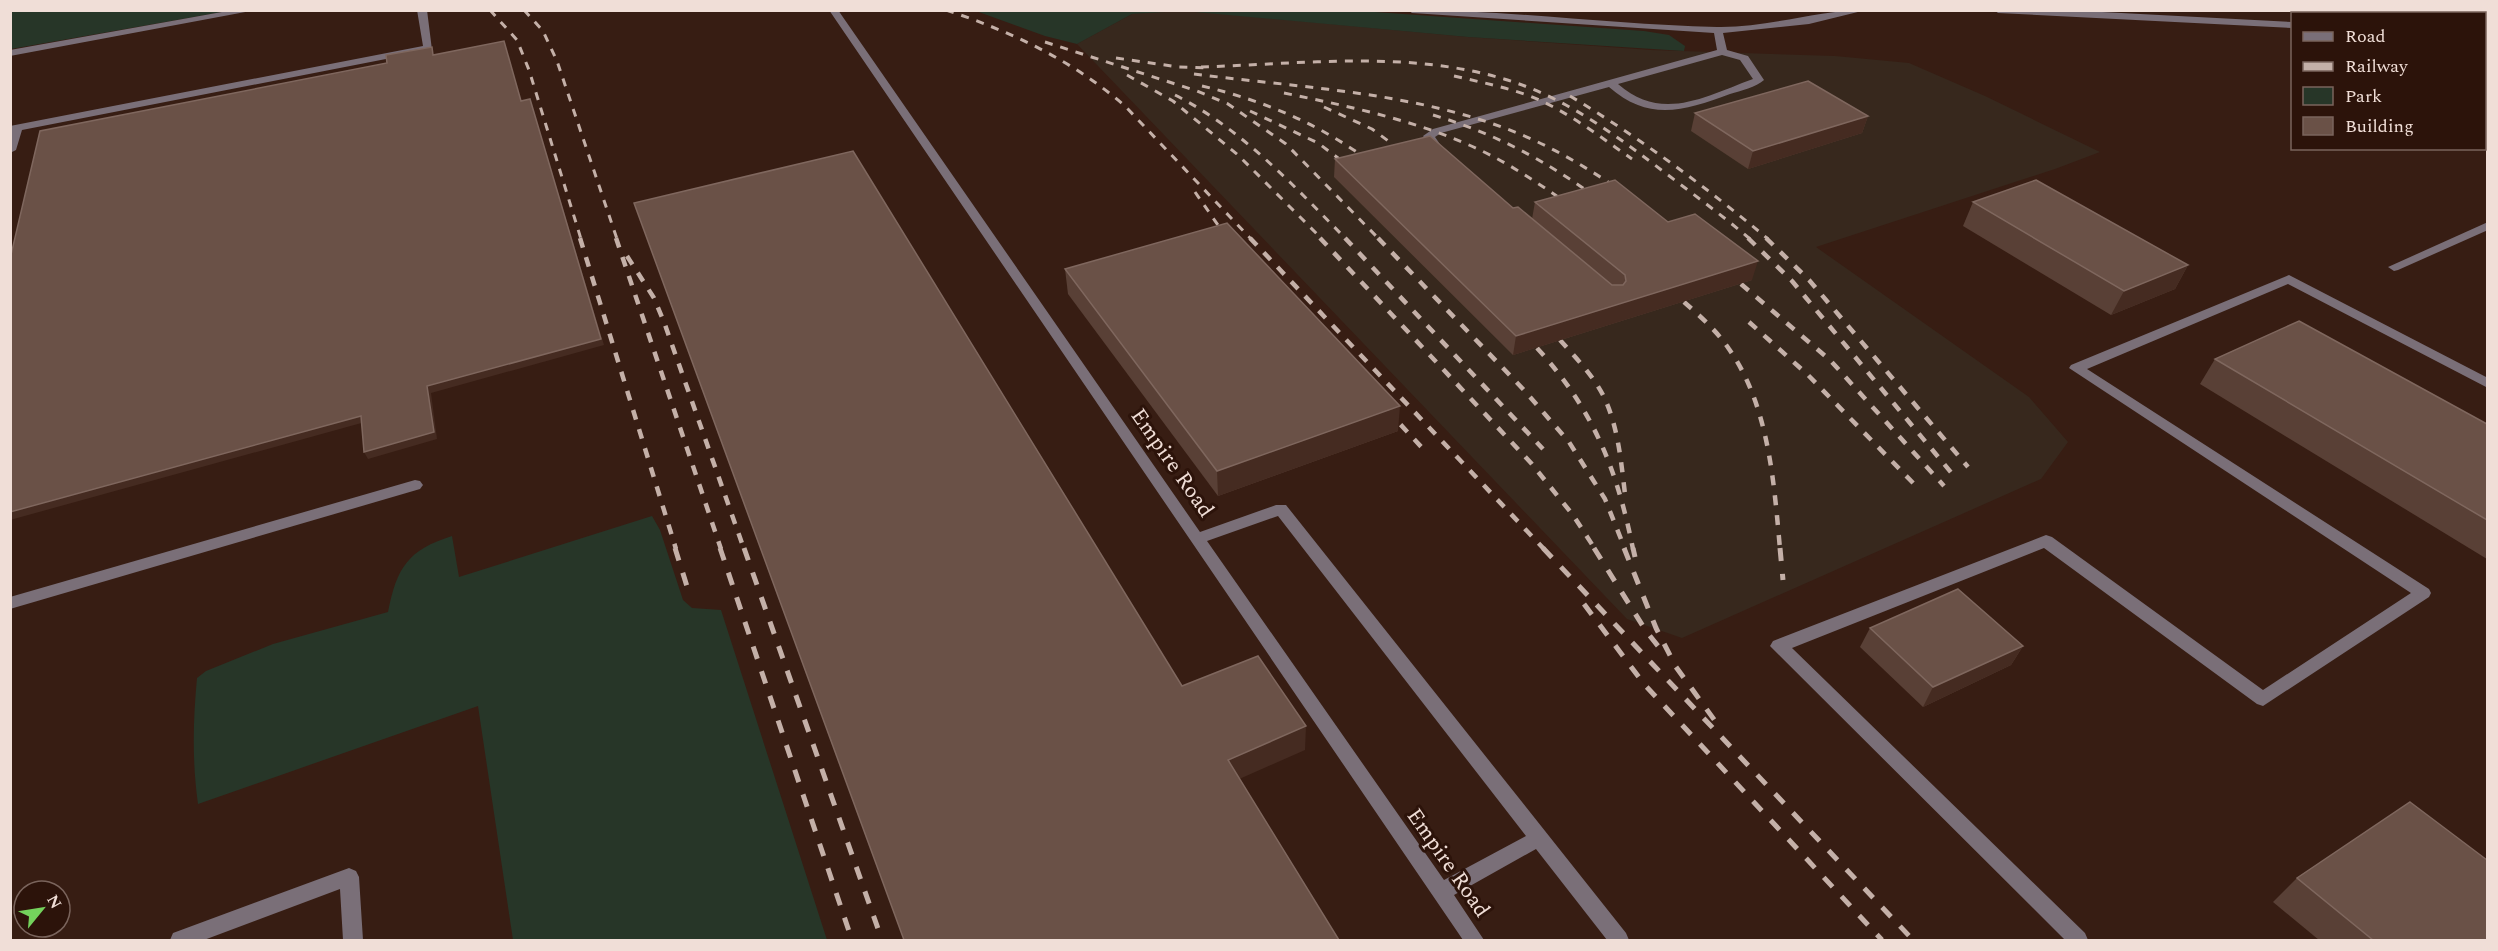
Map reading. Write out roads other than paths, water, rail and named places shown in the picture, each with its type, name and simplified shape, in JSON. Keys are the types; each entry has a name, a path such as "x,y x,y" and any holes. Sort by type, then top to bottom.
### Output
{"street":[{"path":"10,53 252,10"},
{"path":"10,150 14,129 428,48 422,10"},
{"name":"Empire Road","path":"833,10 952,186 1474,940"},
{"path":"1412,10 1718,30 1805,22 1862,10"},
{"path":"1998,10 2291,25"},
{"path":"1718,30 1722,52"},
{"path":"1447,158 1438,151 1429,136 1478,118 1610,82 1722,52 1744,58 1759,80 1675,108 1658,109 1633,101 1610,82"},
{"path":"2394,267 2487,225"},
{"path":"2078,940 1779,646 2046,541 2263,699 2423,593 2076,368 2289,279 2487,384"},
{"path":"10,603 415,485"},
{"path":"1197,539 1281,509 1619,940"},
{"path":"1441,892 1539,837"},
{"path":"180,940 349,877 353,940"}],"railway":[{"path":"490,10 517,40 529,70 581,239"},
{"path":"524,10 543,31 557,61 617,239"},
{"path":"946,10 1040,49 1105,90 1125,106 1251,239"},
{"path":"1045,42 1197,91 1228,104 1286,144 1379,239"},
{"path":"1116,58 1179,67 1209,68"},
{"path":"1201,67 1315,62 1392,62 1430,64 1504,79 1548,96 1588,118 1719,213 1750,239"},
{"path":"1194,74 1319,88 1402,100 1443,109 1522,135 1574,161 1622,191"},
{"path":"1127,75 1173,101 1238,155 1322,239"},
{"path":"1454,76 1511,90 1544,102 1582,124 1632,159"},
{"path":"1202,86 1248,99 1312,125 1372,163"},
{"path":"1284,93 1378,114 1447,136 1509,165 1571,206"},
{"path":"1175,95 1223,124 1245,142 1287,179 1346,239"},
{"path":"1570,96 1672,164 1768,239"},
{"path":"1324,107 1372,129 1406,154"},
{"path":"1250,111 1318,143 1354,170"},
{"path":"1433,115 1499,139 1559,172 1598,199"},
{"path":"1195,192 1227,238"},
{"path":"580,238 676,549"},
{"path":"616,238 721,549"},
{"path":"1250,238 1544,549"},
{"path":"1320,238 1531,463 1573,515 1595,549"},
{"path":"1345,238 1543,449"},
{"path":"1378,238 1524,390 1569,442 1605,499 1625,549"},
{"path":"1748,238 1792,281 1954,476"},
{"path":"1766,238 1809,280 1968,467"},
{"path":"627,256 654,298 664,322 744,549"},
{"path":"1741,284 1830,360 1944,486"},
{"path":"1684,302 1724,342 1742,371 1753,395 1772,472 1780,549"},
{"path":"1749,322 1808,375 1918,488"},
{"path":"1560,340 1594,380 1603,395 1618,443 1625,494"},
{"path":"1537,348 1573,394 1600,441 1619,492 1633,549"},
{"path":"1387,410 1426,452"},
{"path":"675,548 690,596"},
{"path":"720,548 852,940"},
{"path":"744,548 882,940"},
{"path":"1543,548 1913,940"},
{"path":"1594,548 1646,631 1662,651"},
{"path":"1624,548 1656,628 1676,667 1718,725"},
{"path":"1633,548 1635,557"},
{"path":"1780,548 1783,580"},
{"path":"1584,604 1644,684 1882,940"}]}
